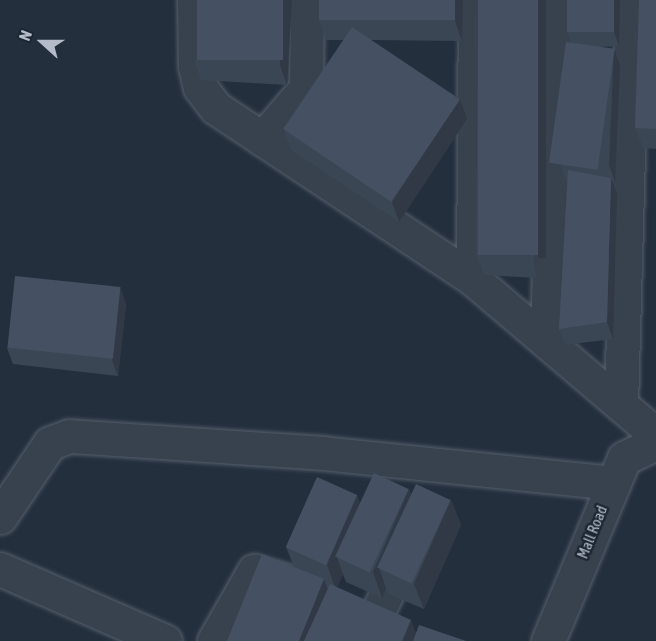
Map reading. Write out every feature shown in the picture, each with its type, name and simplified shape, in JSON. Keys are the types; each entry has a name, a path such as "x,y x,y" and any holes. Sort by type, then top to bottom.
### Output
{"street":[{"path":"194,0 195,66 200,87 216,108 473,279 656,435"},
{"path":"262,139 306,88 307,0"},
{"path":"473,279 475,0"},
{"path":"546,341 556,0"},
{"path":"621,404 632,0"},
{"path":"0,517 42,451 69,436 322,453 443,470 611,483"},
{"name":"Mall Road","path":"548,641 611,483 624,458 656,443"},
{"path":"376,616 443,470"},
{"path":"0,569 165,641"},
{"path":"214,641 254,571 338,601 406,629"}],"building":[{"path":"197,0 283,0 283,60 197,60"},
{"path":"319,0 455,0 455,20 319,20"},
{"path":"478,0 538,0 538,255 478,255"},
{"path":"567,0 614,0 614,32 567,32"},
{"path":"639,0 656,0 656,129 635,128"},
{"path":"352,27 460,100 391,202 283,129"},
{"path":"566,42 615,49 598,170 549,163"},
{"path":"568,170 611,178 607,322 559,329"},
{"path":"15,276 120,287 113,359 7,348"},
{"path":"374,473 408,489 370,572 335,556"},
{"path":"317,477 357,495 326,565 286,547"},
{"path":"416,484 450,500 412,583 377,567"},
{"path":"262,554 324,579 299,641 227,641"},
{"path":"330,584 411,620 402,641 304,641"},
{"path":"419,625 466,641 413,641"}]}
